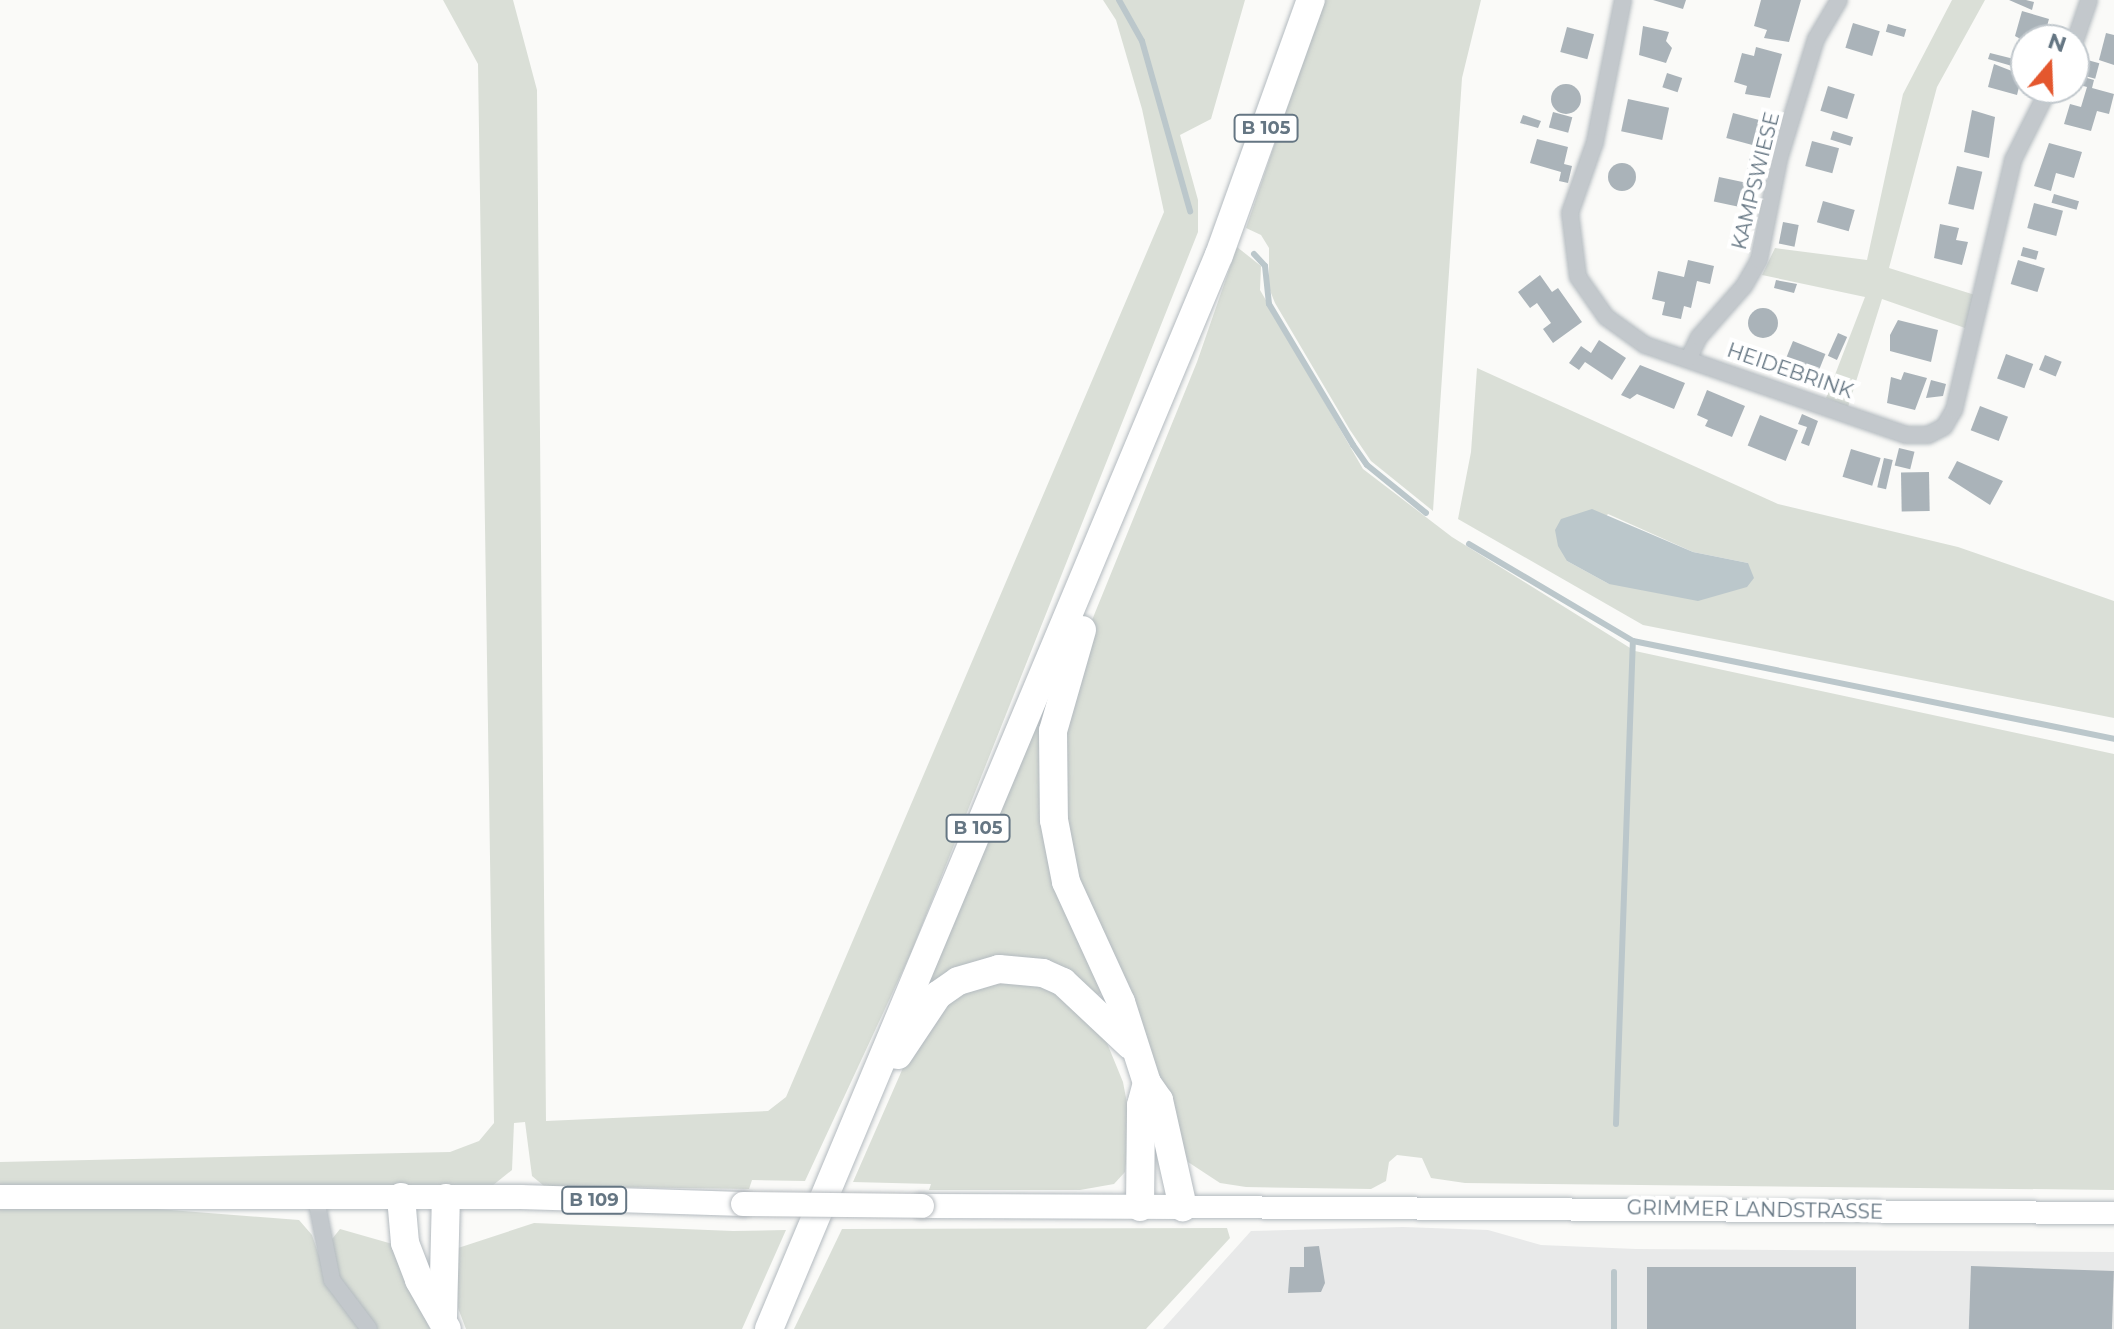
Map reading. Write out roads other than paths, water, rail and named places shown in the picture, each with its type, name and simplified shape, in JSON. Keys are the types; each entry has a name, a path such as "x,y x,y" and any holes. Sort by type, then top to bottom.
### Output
{"highway":[{"name":"B 105","path":"845,1143 1112,515 1233,219 1311,0"},
{"path":"1112,515 1112,554 1064,679 1053,731 1054,820 1066,882 1121,1002 1133,1049 1164,1115 1183,1207"},
{"path":"771,1320 845,1143 921,1016 938,995 977,974 1023,969 1063,982 1133,1049"},
{"path":"1140,1207 1141,1105 1147,1083"},
{"path":"401,1197 405,1243 419,1280 445,1323"},
{"path":"445,1323 446,1198"}],"main road":[{"name":"B 109","path":"0,1197 401,1197 743,1204 1183,1207"},
{"name":"GRIMMER LANDSTRASSE","path":"1183,1207 2114,1213"}],"street":[{"name":"HEIDEBRINK","path":"1623,0 1595,142 1570,213 1570,237 1578,277 1606,317 1645,345 1906,435 1928,435 1944,427 1954,410 2013,160 2041,104"},
{"name":"KAMPSWIESE","path":"1689,358 1699,337 1744,286 1759,260 1783,144 1816,39 1839,0"},
{"path":"2081,24 2089,0"},
{"path":"316,1199 332,1280 369,1329"}],"waterway":[{"path":"1119,0 1142,41 1190,211"},
{"path":"1254,254 1265,266 1269,304 1353,445 1367,465 1426,513"},
{"path":"1469,544 1633,641 2114,739"},
{"path":"1616,1124 1633,641"},
{"path":"1614,1272 1614,1329"}]}
